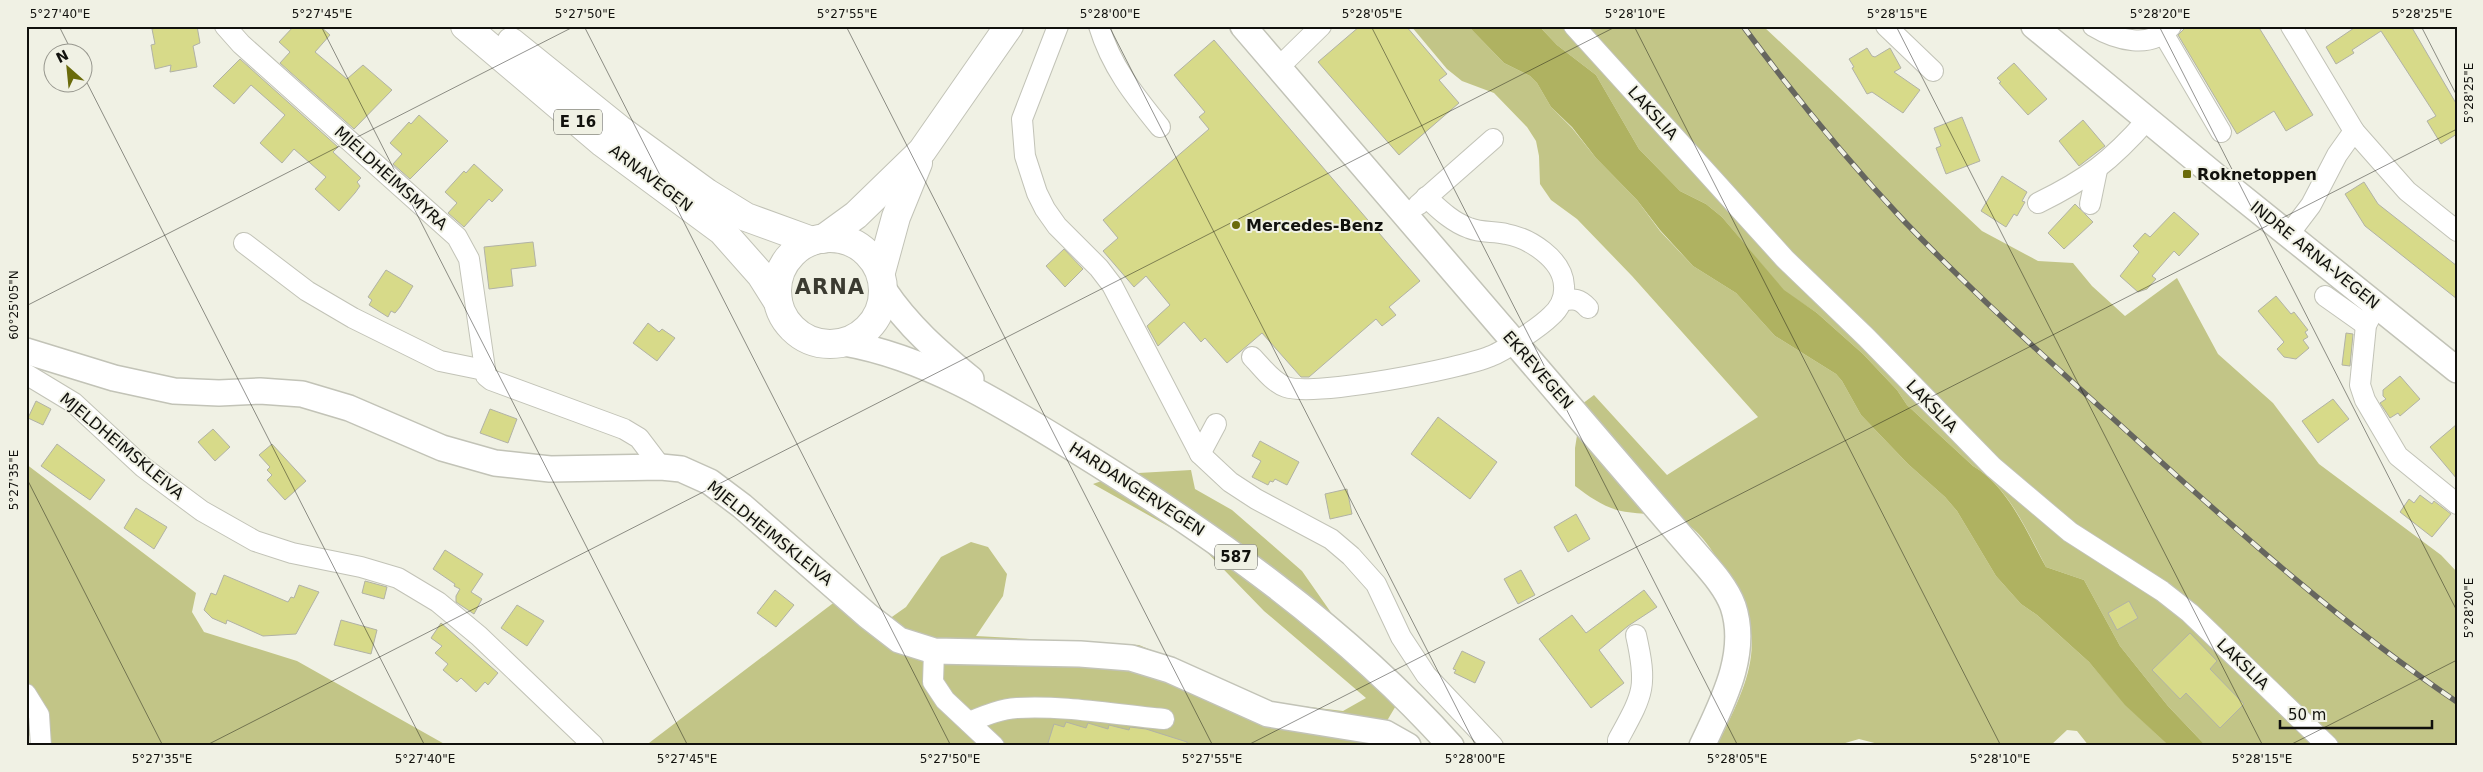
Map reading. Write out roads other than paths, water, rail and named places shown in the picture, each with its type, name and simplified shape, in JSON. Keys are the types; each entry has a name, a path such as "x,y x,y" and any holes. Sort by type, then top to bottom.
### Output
{"highway":[{"name":"ARNAVEGEN","path":"465,26 603,143 722,231 761,275 778,302"},
{"name":"ARNAVEGEN","path":"493,26 619,129 707,193 746,217 817,240"},
{"name":"E 16","path":"922,151 896,217 882,281 882,308 873,324 860,336 844,343 827,345 810,341 795,332 784,318 778,302 777,285 782,269 792,254 856,215 922,151 1005,32"},
{"name":"E 16","path":"817,240 841,239 858,245 872,257 882,281"}],"main road":[{"name":"INDRE ARNA-VEGEN","path":"2034,26 2289,234 2372,315 2457,370"},
{"name":"EKREVEGEN","path":"1246,27 1278,68 1716,577 1732,605 1737,632 1737,648 1733,671 1724,698 1702,746"},
{"name":"HARDANGERVEGEN","path":"882,281 898,310 926,342 996,400 1210,537 1255,571 1320,621 1396,689 1451,746"},
{"name":"HARDANGERVEGEN","path":"844,343 888,354 996,400"},
{"name":"MJELDHEIMSKLEIVA","path":"26,351 114,378 174,391 219,393 260,391 302,394 348,408 442,448 495,463 550,469 661,467 681,469 710,482 742,506 883,629 900,640 934,651 1080,654 1131,658 1170,670 1268,714 1385,732 1408,746"}],"street":[{"name":"MJELDHEIMSMYRA","path":"225,26 241,44 457,237 469,260 484,370"},
{"path":"1058,26 1022,119 1025,156 1037,193 1057,226 1099,268 1112,285 1200,454 1230,482 1256,499 1331,539 1356,561 1376,584 1401,637 1426,675 1492,746"},
{"path":"1099,26 1105,48 1124,82 1160,127"},
{"path":"1278,68 1321,26"},
{"name":"LAKSLIA","path":"1574,26 1785,259 1866,337 1992,467 2070,532 2162,591 2190,613 2328,746"},
{"path":"1886,26 1933,71"},
{"path":"2093,26 2112,36 2130,40 2147,40 2167,30 2221,132"},
{"path":"2291,26 2354,131 2407,191 2457,231"},
{"path":"2038,203 2097,170 2120,150 2148,120"},
{"path":"2289,234 2311,205 2337,155 2354,131"},
{"path":"1405,216 1493,139"},
{"path":"2090,204 2097,170"},
{"path":"1252,357 1274,380 1286,387 1322,389 1452,369 1493,356 1550,317 1562,301 1564,286 1560,271 1550,257 1526,240 1505,234 1469,229 1453,221 1426,197"},
{"path":"244,243 306,291 353,318 440,361 484,370 491,380 624,429 639,438 661,467"},
{"path":"2325,296 2372,315 2360,385 2365,400 2398,456 2457,504"},
{"path":"1562,301 1573,298 1583,302 1588,308"},
{"name":"MJELDHEIMSKLEIVA","path":"26,374 74,403 124,450 167,486 202,511 255,540 292,553 360,567 398,578 438,602 479,636 593,745"},
{"path":"1200,454 1216,424"},
{"path":"1618,746 1618,740 1635,709 1642,689 1643,669 1636,635"},
{"path":"934,651 933,682 945,700 994,746"},
{"path":"26,694 39,715 41,746"},
{"path":"969,722 994,712 1016,708 1047,708 1164,720"}],"railway":[{"path":"1743,26 1861,174 1932,250 1990,306 2177,476 2294,578 2374,642 2457,702"}],"place":[{"name":"Roknetoppen","path":"2187,174"},
{"name":"Mercedes-Benz","path":"1236,225"}],"district":[{"name":"ARNA","path":"830,287"}]}
